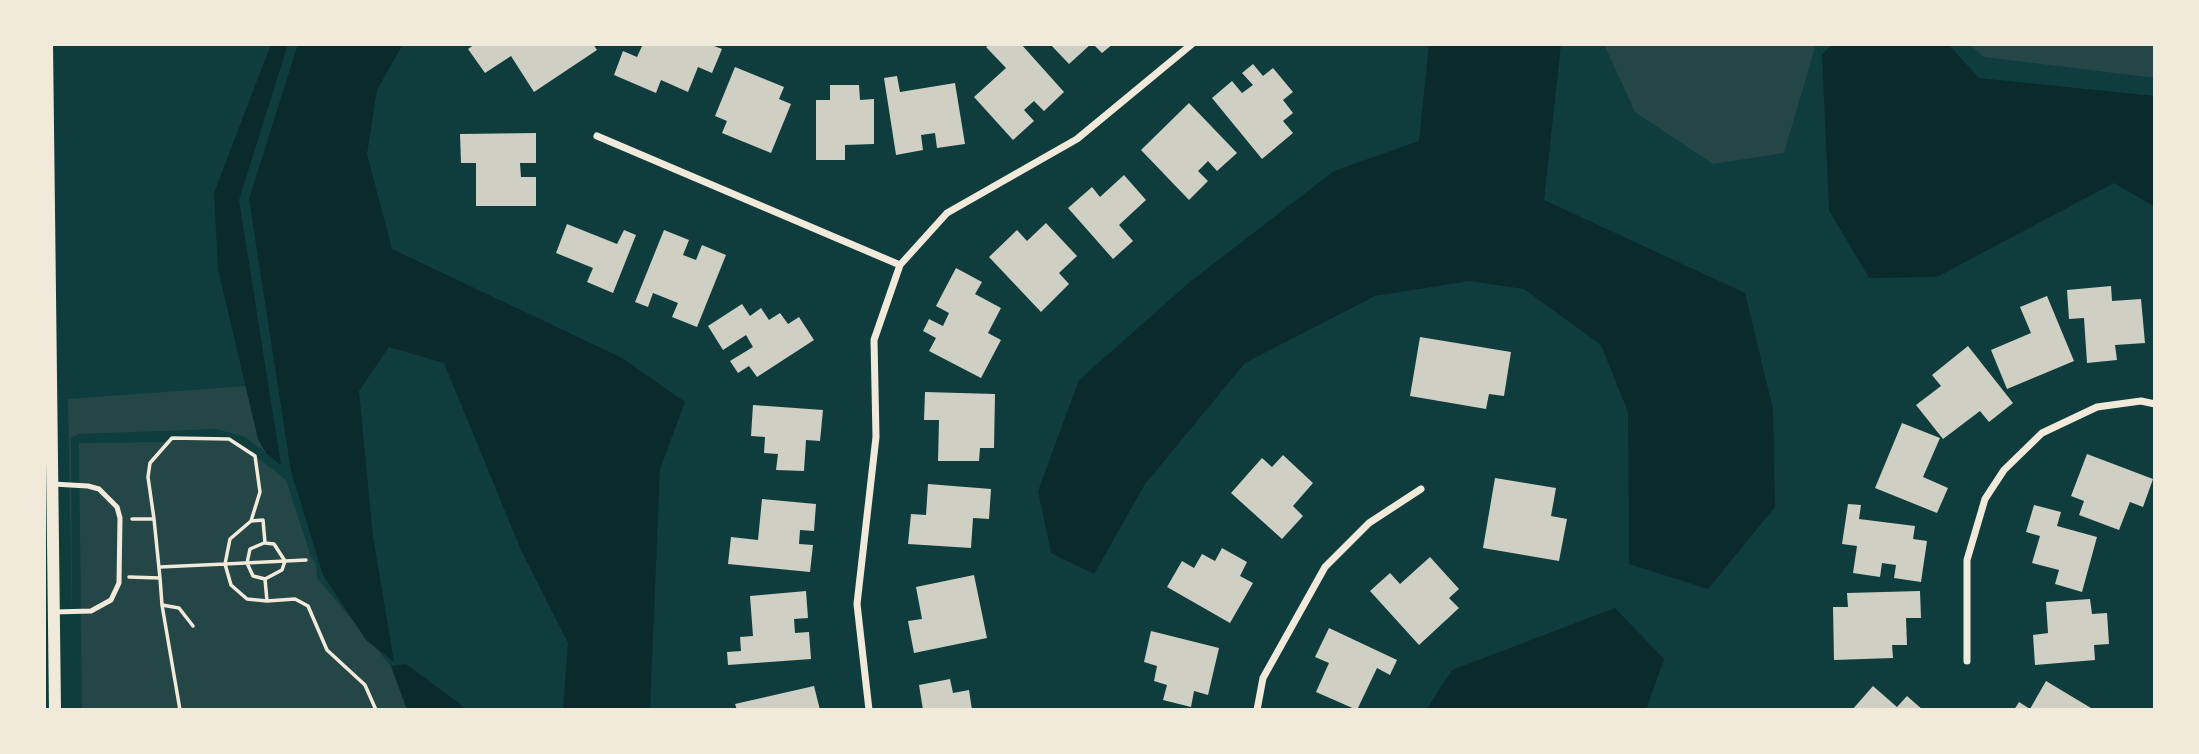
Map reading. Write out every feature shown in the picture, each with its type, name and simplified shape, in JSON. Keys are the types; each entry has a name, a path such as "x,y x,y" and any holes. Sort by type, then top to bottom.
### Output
{"street":[{"path":"47,44 53,484 49,580 55,612 49,641 55,710"},
{"path":"869,710 857,604 876,437 874,340 900,265 947,213 1077,139 1192,44"},
{"path":"597,136 900,265"},
{"path":"1967,661 1967,560 1985,499 2004,470 2042,433 2097,407 2141,401 2155,404"},
{"path":"1257,710 1263,678 1325,567 1370,523 1421,489"}],"lane":[{"path":"53,484 99,489 117,507 120,518 119,577 111,600 91,611 55,612"}],"path":[{"path":"180,710 162,605 148,477 150,463 172,438 207,437 229,439 255,456 260,492 251,521 230,539 225,564 231,585 247,599 295,599 308,606 327,650 365,685 376,710"},
{"path":"120,518 154,519"},
{"path":"251,521 263,520 265,543"},
{"path":"265,543 274,544 285,561 282,570 265,579 253,576 247,563 250,549 265,543"},
{"path":"160,568 306,560"},
{"path":"119,577 160,579"},
{"path":"265,579 267,601"},
{"path":"162,605 179,608 193,626"}],"shaded area":[{"path":"271,44 288,44 239,200 281,465 266,453 258,439 218,269 214,193"},
{"path":"298,44 403,44 377,90 367,154 392,249 622,358 685,402 660,469 650,710 563,710 568,643 521,550 444,363 389,347 359,391 373,537 394,662 366,640 323,575 291,471 249,199"},
{"path":"1429,44 1561,44 1544,200 1745,293 1773,409 1775,507 1708,589 1629,564 1628,412 1601,345 1524,289 1469,281 1375,296 1245,363 1145,484 1094,574 1051,553 1038,491 1079,380 1191,281 1334,171 1419,141"},
{"path":"1604,44 1816,44 1784,153 1713,164 1635,112"},
{"path":"1832,44 1948,44 1979,78 2155,96 2155,207 2114,183 1937,277 1869,278 1829,210 1822,55"},
{"path":"1969,44 2155,44 2155,78 1984,57"},
{"path":"247,386 258,439 266,453 245,437 216,429 79,434 71,438 72,629 68,399"},
{"path":"172,438 229,439 241,445 286,480 311,557 316,564 317,578 391,666 408,710 82,710 79,443 165,442"},
{"path":"1615,608 1664,659 1646,710 1426,710 1452,670"},
{"path":"406,664 468,710 407,710 391,666"}],"building":[{"path":"475,44 593,44 597,50 534,92 511,56 485,73 468,49"},
{"path":"643,44 709,44 722,49 712,73 698,67 688,92 661,80 656,93 614,75 623,51 637,57"},
{"path":"991,44 1021,44 1064,92 1044,111 1034,101 1024,110 1034,121 1013,140 974,97 1006,68 986,47"},
{"path":"1050,44 1091,44 1069,64"},
{"path":"1093,44 1113,44 1102,53"},
{"path":"1253,64 1263,76 1273,68 1293,92 1283,100 1293,113 1283,121 1293,133 1262,159 1212,98 1232,81 1242,93 1253,85 1242,73"},
{"path":"735,67 784,87 779,99 791,104 771,153 722,133 727,121 715,116"},
{"path":"897,76 900,92 955,83 965,144 937,148 935,133 921,135 923,150 896,155 884,78"},
{"path":"830,85 859,85 860,100 874,99 874,144 845,145 845,160 816,160 816,100 830,100"},
{"path":"1189,103 1237,153 1217,171 1208,161 1198,171 1208,181 1189,200 1141,150"},
{"path":"536,133 536,163 520,163 521,177 536,177 536,206 476,206 476,163 461,163 460,134"},
{"path":"1124,175 1146,200 1119,225 1133,241 1113,259 1068,208 1092,187 1100,197"},
{"path":"1046,223 1077,256 1059,273 1069,284 1041,312 989,257 1017,230 1027,241"},
{"path":"567,224 617,244 624,230 636,235 613,293 587,282 593,268 556,253"},
{"path":"664,230 689,240 683,255 696,260 702,245 726,255 697,327 672,317 678,303 653,293 648,307 635,302"},
{"path":"956,268 982,282 975,294 1001,308 988,333 1001,340 981,378 929,351 936,338 923,331 929,319 943,326 949,313 936,306"},
{"path":"2111,286 2112,301 2141,299 2145,343 2115,345 2117,360 2087,363 2084,318 2069,319 2067,290"},
{"path":"2047,296 2074,361 2007,389 1991,350 2031,333 2020,307"},
{"path":"742,304 750,316 761,308 769,320 780,313 788,324 799,317 814,340 757,377 749,366 738,373 730,361 753,347 746,335 723,350 708,326"},
{"path":"1420,337 1511,352 1504,396 1489,394 1486,409 1410,396"},
{"path":"1968,346 2013,403 1989,422 1980,411 1943,439 1916,405 1941,386 1932,375"},
{"path":"925,392 995,394 994,448 980,448 979,461 938,461 939,420 924,420"},
{"path":"753,405 823,410 820,441 806,440 804,471 776,470 778,454 764,453 765,437 751,436"},
{"path":"1902,423 1940,438 1923,477 1948,488 1937,513 1875,488"},
{"path":"2087,454 2153,479 2143,507 2130,502 2119,530 2079,515 2084,501 2071,496"},
{"path":"1283,455 1313,483 1293,506 1303,516 1282,539 1231,493 1262,458 1272,467"},
{"path":"1495,478 1556,488 1551,516 1567,519 1559,561 1483,548"},
{"path":"928,484 991,489 989,519 973,518 971,548 908,544 911,514 926,515"},
{"path":"762,499 816,504 814,531 800,530 799,544 813,545 810,572 728,564 731,537 758,540"},
{"path":"1848,504 1861,505 1859,519 1915,526 1913,539 1927,541 1921,582 1894,578 1896,565 1882,563 1880,577 1853,573 1857,546 1842,544"},
{"path":"2034,505 2061,512 2057,526 2097,537 2082,592 2055,584 2059,570 2032,563 2040,536 2026,532"},
{"path":"1222,548 1247,562 1240,576 1253,583 1230,623 1167,587 1182,561 1194,568 1202,554 1215,561"},
{"path":"1430,557 1459,589 1449,598 1459,608 1419,645 1370,591 1390,573 1400,584"},
{"path":"974,575 987,638 914,653 908,621 922,619 916,587"},
{"path":"806,591 808,618 794,619 795,633 809,632 811,659 728,665 727,652 741,651 740,637 753,636 750,596"},
{"path":"1920,591 1921,618 1906,618 1907,645 1892,645 1893,658 1834,660 1833,607 1848,607 1847,593"},
{"path":"2090,599 2092,614 2107,613 2109,644 2094,645 2095,660 2035,665 2033,635 2048,633 2046,602"},
{"path":"1329,628 1397,660 1390,675 1377,668 1357,710 1316,692 1329,663 1315,657"},
{"path":"1151,631 1219,648 1208,695 1194,691 1191,707 1163,700 1167,685 1154,681 1157,666 1144,662"},
{"path":"950,679 953,693 969,690 972,710 923,710 919,685"},
{"path":"2046,681 2091,708 2090,710 2014,710 2019,702 2030,709"},
{"path":"814,686 820,710 737,710 735,704"},
{"path":"1873,686 1897,707 1907,696 1923,710 1852,710"}]}
